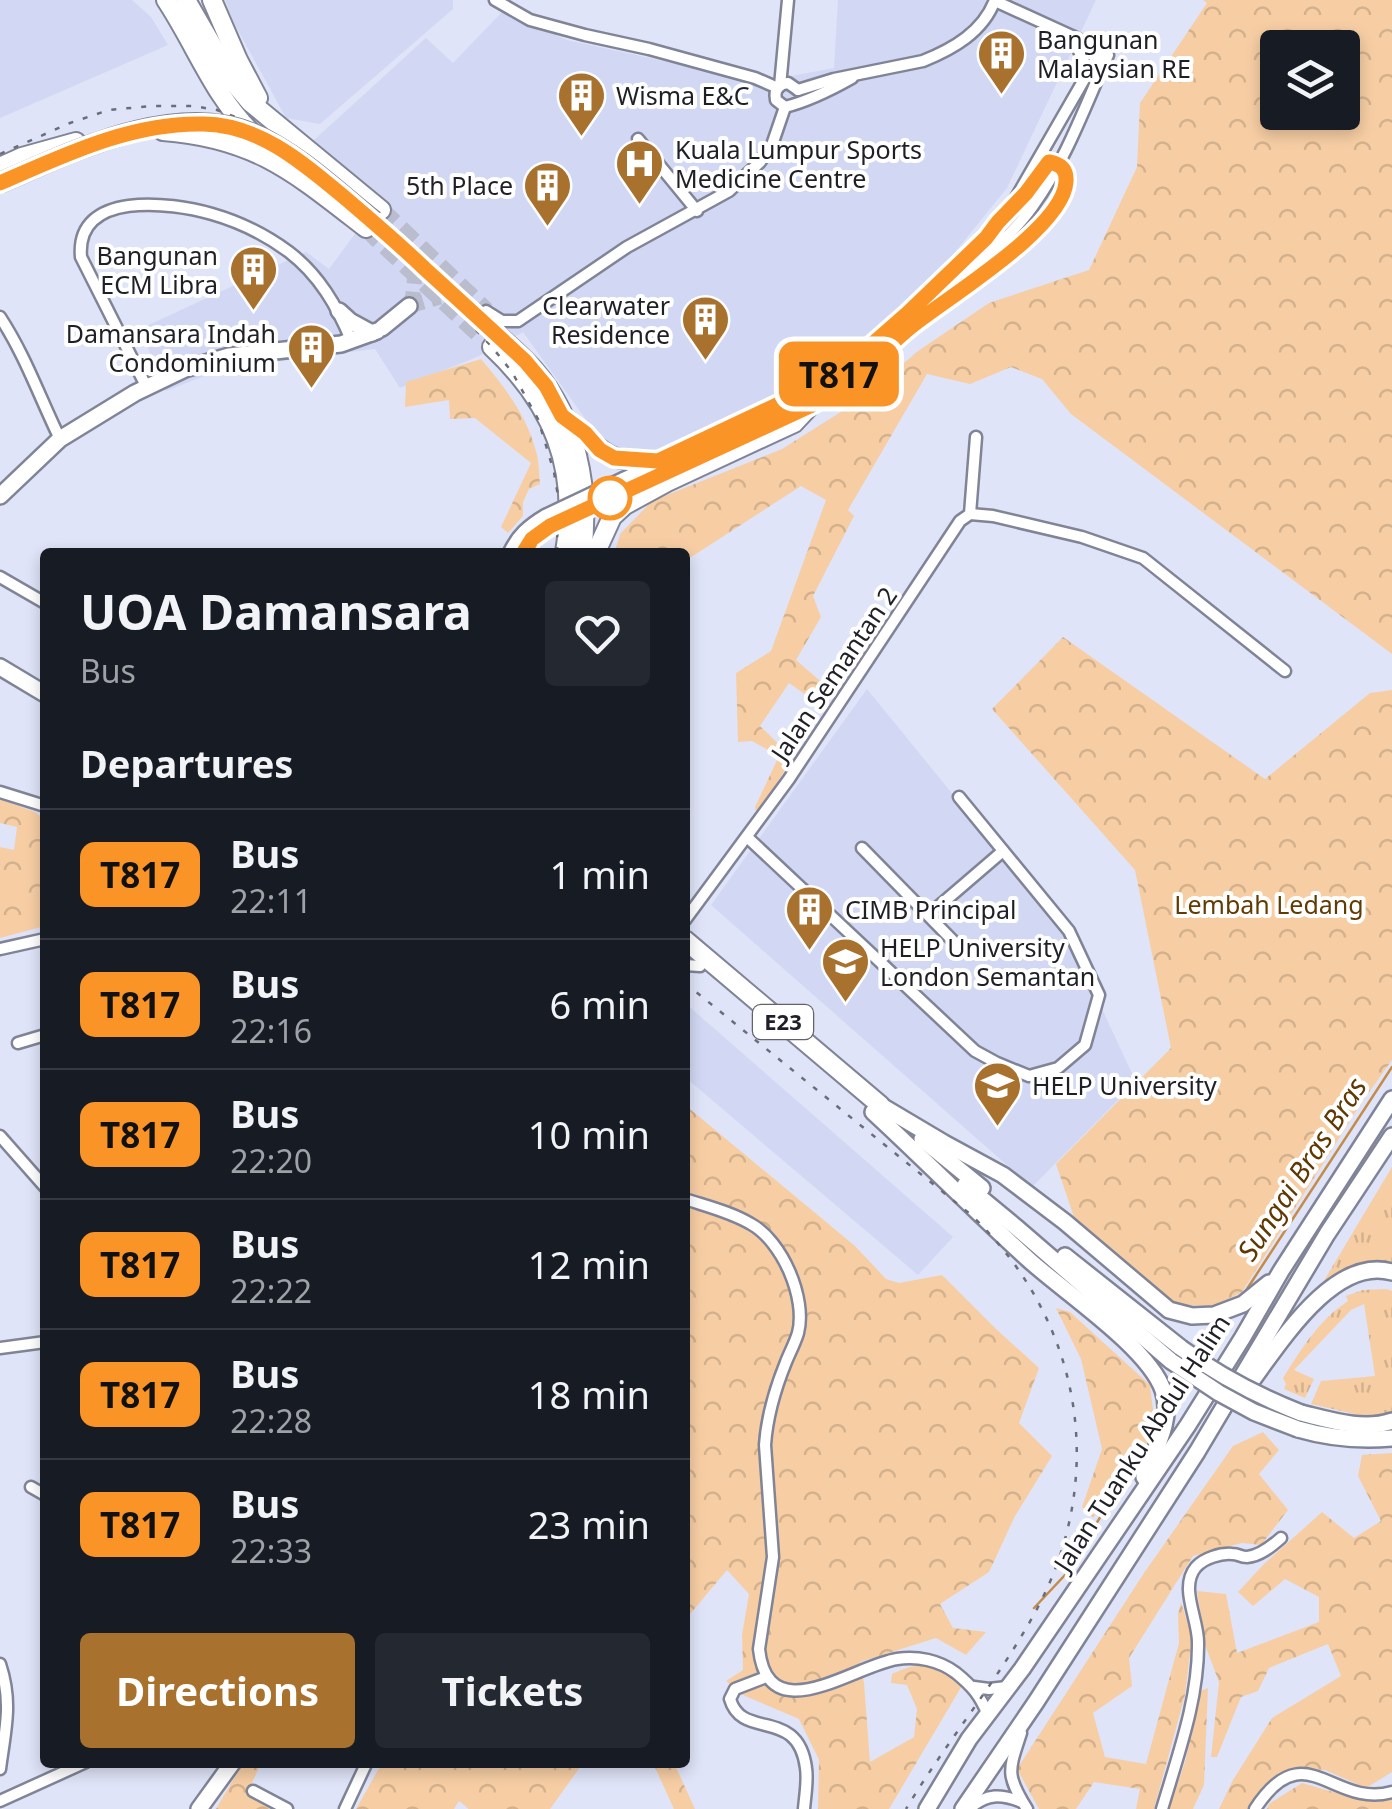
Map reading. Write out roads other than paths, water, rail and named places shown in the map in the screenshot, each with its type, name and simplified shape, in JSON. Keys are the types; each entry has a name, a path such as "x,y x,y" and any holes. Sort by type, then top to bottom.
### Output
{"highway":[{"path":"166,0 220,96 238,120 294,172"},
{"path":"213,1 252,90 271,120"},
{"path":"188,4 234,83 250,102 374,220"},
{"path":"0,183 120,136 181,124 221,125 254,134 292,156 374,220"},
{"path":"0,170 76,142 109,135 153,130 186,133 247,148 374,220"},
{"path":"482,322 514,341 546,386 571,436 584,486 582,548"},
{"path":"482,322 543,407 556,434 568,477 566,548"},
{"path":"598,548 612,517 625,505 794,423 810,406"},
{"path":"562,416 614,458 658,461"},
{"name":"E23","path":"690,944 877,1108"},
{"name":"E23","path":"692,965 877,1108"}],"main road":[{"path":"0,496 60,439 185,370 229,356 341,344 377,331 409,306"},
{"path":"339,310 350,321 377,331"},
{"path":"0,666 40,691"},
{"name":"Jalan Tuanku Abdul Halim","path":"927,1809 969,1739 1010,1686 1188,1425 1392,1099"},
{"path":"877,1108 1003,1175 1064,1220 1169,1310 1192,1316 1214,1315 1244,1304 1281,1271"},
{"path":"877,1108 1084,1272 1176,1354 1264,1398 1318,1435 1358,1440 1392,1438"},
{"path":"877,1108 1028,1260 1138,1354 1157,1376 1167,1406 1166,1418 1136,1500"},
{"name":"Jalan Tuanku Abdul Halim","path":"966,1809 1205,1439 1327,1234 1392,1136"},
{"path":"1205,1439 1326,1290 1358,1274 1392,1272"},
{"path":"1300,1421 1384,1424 1392,1420"},
{"path":"199,1809 230,1768"}],"street":[{"path":"494,0 530,20 649,48 755,78 786,92 922,61 950,49 986,20 995,1 1104,53"},
{"path":"482,322 518,321 627,247 730,191 760,162 779,132 786,92 788,0"},
{"path":"1064,114 1084,70 1072,36"},
{"path":"1006,215 1104,53"},
{"path":"511,548 523,531 810,406 851,380 1032,209 1058,164 1104,53"},
{"path":"638,138 697,211"},
{"path":"626,484 658,461 834,378 986,238 1026,193 1042,168 1049,162 1065,170 1063,195 1025,242 912,326"},
{"path":"147,388 81,257 80,246 96,216 132,205 193,209 256,231 289,253 318,281 339,310 351,340"},
{"path":"0,317 18,345 60,439"},
{"path":"976,436 970,514 1082,537 1144,558 1284,670"},
{"name":"Jalan Semantan 2","path":"690,913 789,779 960,521 970,514"},
{"path":"526,548 548,521"},
{"path":"0,578 40,599"},
{"path":"0,792 40,804"},
{"path":"747,837 975,1051 1029,1076 1058,1068 1085,1045 1100,995 1069,931 959,796"},
{"path":"862,848 962,950"},
{"path":"939,906 1003,851"},
{"path":"0,949 40,940"},
{"path":"18,1043 40,1036"},
{"path":"0,1136 40,1180"},
{"path":"690,1200 750,1223 765,1234 795,1284 800,1308 798,1331 766,1427 773,1557 759,1649 766,1676 775,1686 794,1691 816,1689 857,1672 916,1658 946,1666 974,1687 988,1690 1010,1686"},
{"path":"0,1348 40,1343"},
{"path":"31,1487 40,1492"},
{"path":"1162,1809 1198,1673 1198,1636 1189,1578 1203,1561 1232,1554 1253,1556 1271,1548 1281,1538"},
{"path":"0,1664 9,1706 0,1770"},
{"path":"766,1676 735,1688 730,1699 733,1710 740,1718 790,1733 798,1742 807,1772 804,1809"},
{"path":"974,1687 988,1715"},
{"path":"1025,1806 1011,1781 1010,1768 1022,1728 1034,1705"},
{"path":"0,1801 73,1768"},
{"path":"345,1809 364,1768"},
{"path":"1255,1809 1272,1784 1296,1774 1305,1773 1371,1794 1392,1792"},
{"path":"253,1790 287,1809"},
{"path":"966,1809 997,1794 1025,1806"}],"waterway":[{"name":"Sungai Bras Bras","path":"1245,1292 1392,1067"},
{"name":"Sungai Bras Bras","path":"1034,1608 1065,1575 1141,1450"}],"tunnel":[{"path":"381,210 486,311"},
{"path":"366,228 478,333"},
{"path":"409,306 415,274"},
{"path":"409,306 440,297"}],"railway":[{"path":"0,154 109,110 151,106 217,110 261,127 297,150 422,272 512,372 538,419 554,472 558,496 557,548"},
{"path":"690,987 970,1214 1009,1256 1039,1303 1060,1353 1073,1405 1077,1458 1071,1512 1056,1566 1018,1642 906,1809"}],"place":[{"name":"Bangunan Malaysian RE","path":"1002,96"},
{"name":"Wisma E&C","path":"581,138"},
{"name":"Kuala Lumpur Sports Medicine Centre","path":"640,206"},
{"name":"5th Place","path":"548,228"},
{"name":"Bangunan ECM Libra","path":"253,312"},
{"name":"Clearwater Residence","path":"705,362"},
{"name":"Damansara Indah Condominium","path":"311,390"},
{"name":"CIMB Principal","path":"810,952"},
{"name":"HELP University London Semantan","path":"845,1004"},
{"name":"HELP University","path":"997,1128"}],"park label":[{"name":"Lembah Ledang","path":"1269,905"}]}
